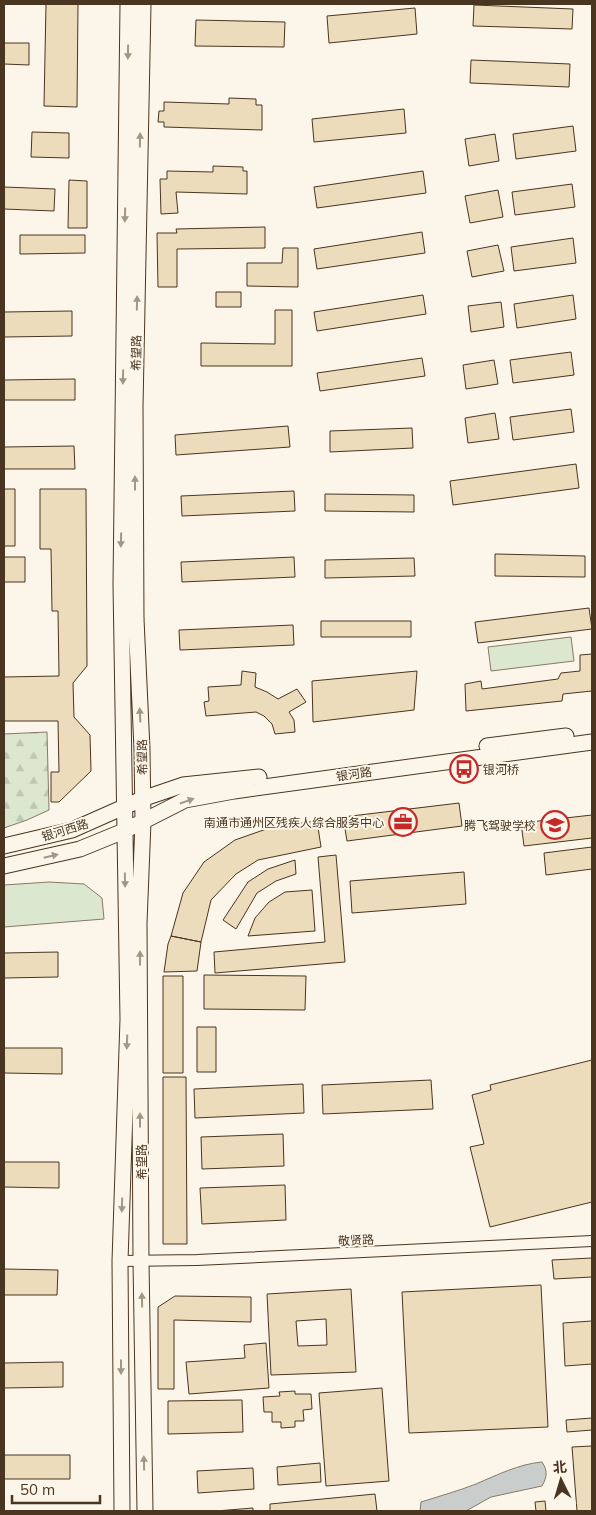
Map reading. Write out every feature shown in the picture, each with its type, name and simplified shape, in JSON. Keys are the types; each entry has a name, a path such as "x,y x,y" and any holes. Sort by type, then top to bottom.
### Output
{"main road":[{"name":"希望路","path":"122,1511 120,1261 128,1019 120,584 128,4"},
{"name":"希望路","path":"143,4 135,407 136,619 142,749 143,822 139,923 145,1511"},
{"name":"银河路","path":"125,808 142,799 183,785 280,775 434,755 526,740 592,733"},
{"name":"银河路","path":"124,831 185,800 234,791 592,742"},
{"name":"银河西路","path":"4,846 72,830 125,808"},
{"name":"银河西路","path":"4,866 80,849 124,831"}],"street":[{"name":"敬贤路","path":"120,1261 141,1262 592,1241"}],"green space":[{"path":"571,637 574,661 491,671 488,647"},
{"path":"47,732 49,810 4,828 4,734"},
{"path":"49,882 84,884 102,898 104,919 4,927 4,885"}],"shaded area":[{"path":"542,1462 546,1474 542,1486 491,1497 466,1511 420,1511 421,1502 469,1487 517,1467"}],"building":[{"path":"46,4 78,4 77,107 44,106"},
{"path":"474,5 573,9 572,29 473,26"},
{"path":"415,8 417,34 329,43 327,16"},
{"path":"196,20 285,22 284,47 195,46"},
{"path":"4,43 29,43 29,65 4,64"},
{"path":"471,60 570,64 569,87 470,83"},
{"path":"229,98 256,99 256,105 262,105 262,130 164,127 164,122 158,122 159,111 164,111 164,102 229,104"},
{"path":"404,109 406,133 314,142 312,119"},
{"path":"573,126 576,151 516,159 513,134"},
{"path":"32,132 69,133 69,158 31,157"},
{"path":"495,134 499,161 469,166 465,139"},
{"path":"213,166 243,167 243,171 247,171 247,194 176,192 178,213 161,214 160,179 167,179 167,171 213,172"},
{"path":"423,171 426,193 317,208 314,187"},
{"path":"69,180 87,181 87,228 68,228"},
{"path":"572,184 575,207 515,215 512,192"},
{"path":"4,187 55,189 54,211 4,209"},
{"path":"498,190 503,217 470,223 465,196"},
{"path":"265,227 265,248 177,249 177,287 158,287 157,233 177,233 176,229"},
{"path":"422,232 425,253 317,269 314,249"},
{"path":"20,235 85,235 85,253 20,254"},
{"path":"573,238 576,263 514,271 511,247"},
{"path":"498,245 504,271 472,277 467,251"},
{"path":"283,248 298,248 298,287 247,286 247,263 282,263"},
{"path":"216,292 241,292 241,307 216,307"},
{"path":"423,295 426,314 317,331 314,312"},
{"path":"573,295 576,319 517,328 514,304"},
{"path":"501,302 504,327 471,332 468,306"},
{"path":"275,310 292,310 292,366 201,366 201,343 275,344"},
{"path":"72,311 72,336 4,337 4,312"},
{"path":"571,352 574,375 513,383 510,360"},
{"path":"422,358 425,376 320,391 317,373"},
{"path":"494,360 498,384 466,389 463,365"},
{"path":"75,379 75,400 4,400 4,380"},
{"path":"571,409 574,432 513,440 510,417"},
{"path":"495,413 499,439 468,443 465,418"},
{"path":"288,426 290,447 176,455 175,435"},
{"path":"412,428 413,448 330,452 330,431"},
{"path":"74,446 75,469 4,469 4,447"},
{"path":"576,464 579,488 453,505 450,481"},
{"path":"4,489 15,489 15,546 4,546"},
{"path":"40,489 86,489 87,666 73,683 74,717 90,735 91,771 59,802 51,802 51,772 59,772 58,721 4,721 4,677 59,676 58,611 52,611 51,549 40,549"},
{"path":"294,491 295,511 182,516 181,496"},
{"path":"325,494 414,495 414,512 325,511"},
{"path":"495,554 585,556 585,577 495,576"},
{"path":"4,557 25,557 25,582 4,582"},
{"path":"294,557 295,577 182,582 181,562"},
{"path":"414,558 415,576 325,578 325,560"},
{"path":"589,608 592,629 478,643 475,622"},
{"path":"321,621 411,621 411,637 321,637"},
{"path":"293,625 294,645 180,650 179,630"},
{"path":"592,654 592,691 563,694 562,701 466,711 465,684 481,681 482,689 558,679 561,673 580,671 580,655"},
{"path":"242,671 256,673 255,687 278,699 297,689 306,702 289,712 294,720 295,732 275,734 272,724 264,716 256,712 206,716 204,702 209,701 208,687 241,685"},
{"path":"417,671 414,710 313,722 312,681"},
{"name":"南通市通州区残疾人综合服务中心","path":"459,803 462,826 347,841 343,817"},
{"path":"592,815 592,838 524,846 521,823"},
{"path":"317,821 321,847 258,860 236,874 211,900 201,942 171,936 183,893 204,862 235,840 272,827"},
{"path":"592,847 592,869 546,875 544,853"},
{"path":"336,855 345,962 215,973 214,952 325,942 318,857"},
{"path":"295,860 296,874 276,881 257,893 236,929 223,920 248,882 268,869"},
{"path":"464,872 466,904 352,913 350,881"},
{"path":"312,890 315,931 248,936 255,918 269,902 285,892"},
{"path":"171,936 201,942 197,971 164,972"},
{"path":"58,952 58,977 4,978 4,953"},
{"path":"204,975 306,976 305,1010 204,1009"},
{"path":"163,976 183,976 183,1073 163,1073"},
{"path":"197,1027 216,1027 216,1072 197,1072"},
{"path":"4,1048 62,1048 62,1074 4,1073"},
{"path":"592,1060 592,1202 490,1227 470,1147 484,1144 472,1095 491,1090 490,1085"},
{"path":"163,1077 186,1077 187,1244 163,1244"},
{"path":"431,1080 433,1109 323,1114 322,1085"},
{"path":"303,1084 304,1113 195,1118 194,1089"},
{"path":"283,1134 284,1166 202,1169 201,1137"},
{"path":"4,1162 59,1162 59,1188 4,1187"},
{"path":"285,1185 286,1220 202,1224 200,1188"},
{"path":"592,1258 592,1277 554,1279 552,1260"},
{"path":"4,1269 58,1270 57,1295 4,1295"},
{"path":"541,1285 548,1427 409,1433 402,1292"},
{"path":"351,1289 356,1372 271,1375 267,1294","holes":["326,1319 327,1345 298,1346 296,1321"]},
{"path":"175,1296 251,1297 251,1322 174,1320 174,1389 158,1389 158,1307"},
{"path":"592,1321 592,1364 565,1366 563,1323"},
{"path":"266,1343 269,1388 189,1394 186,1362 245,1358 244,1345"},
{"path":"63,1362 63,1387 4,1388 4,1363"},
{"path":"382,1388 389,1481 326,1486 319,1393"},
{"path":"295,1391 295,1394 311,1394 312,1409 303,1410 304,1421 295,1421 295,1427 281,1428 281,1422 272,1422 272,1412 264,1412 263,1397 280,1396 279,1392"},
{"path":"242,1400 243,1432 168,1434 168,1401"},
{"path":"592,1418 592,1430 567,1432 566,1420"},
{"path":"592,1446 592,1511 577,1511 572,1447"},
{"path":"4,1455 70,1455 70,1479 4,1479"},
{"path":"320,1463 321,1482 278,1485 277,1467"},
{"path":"253,1468 254,1489 198,1493 197,1471"},
{"path":"375,1494 377,1511 270,1511 270,1504"},
{"path":"545,1501 546,1511 536,1511 535,1502"},
{"path":"253,1508 253,1511 216,1511"}],"place":[{"name":"银河桥","path":"464,769"},
{"name":"南通市通州区残疾人综合服务中心","path":"403,822"},
{"name":"腾飞驾驶学校","path":"555,825"}]}
